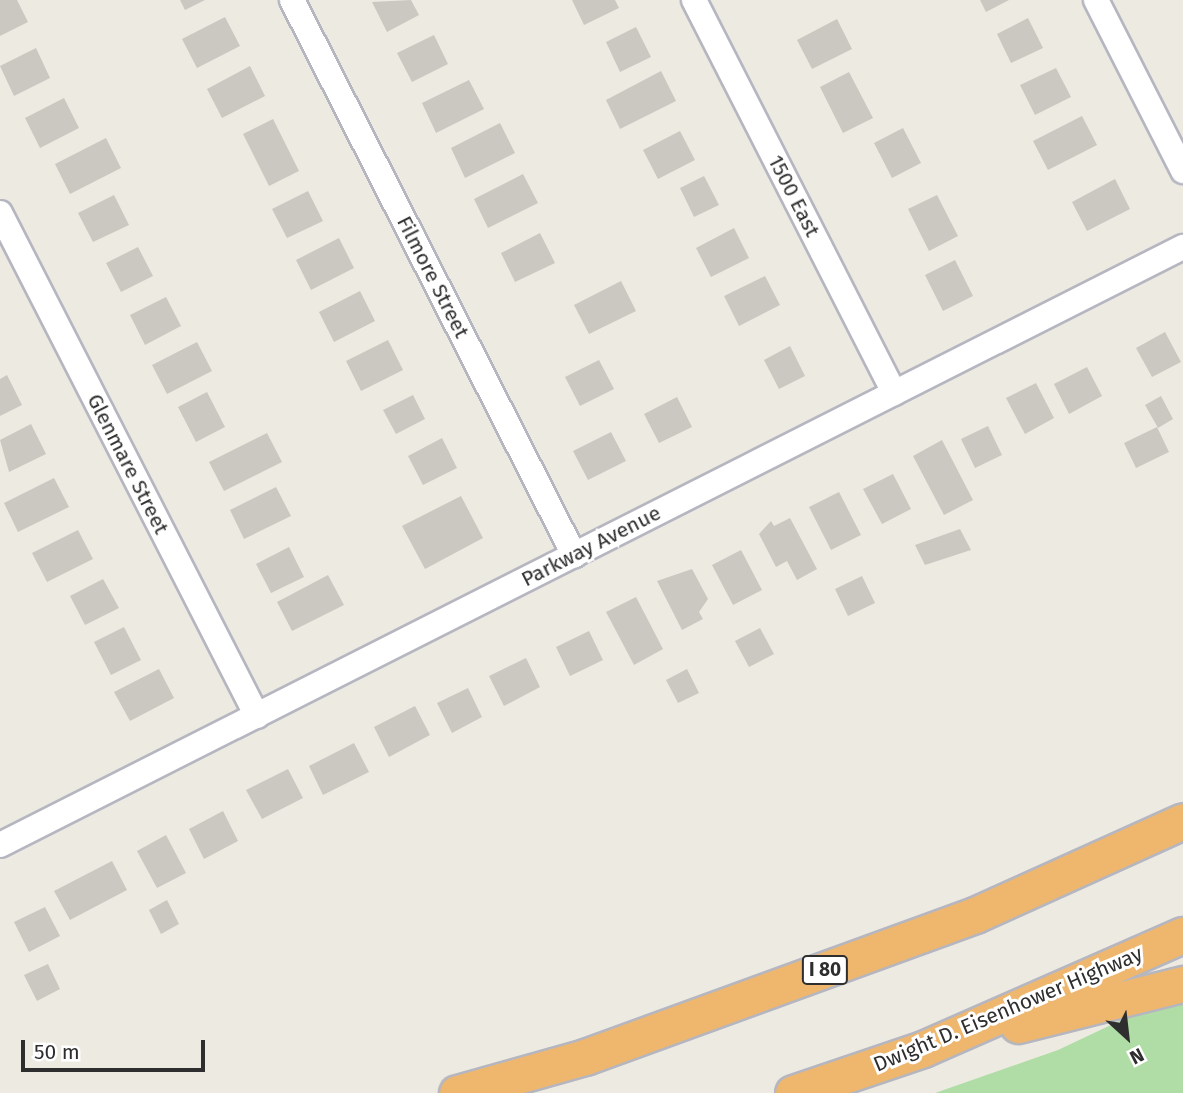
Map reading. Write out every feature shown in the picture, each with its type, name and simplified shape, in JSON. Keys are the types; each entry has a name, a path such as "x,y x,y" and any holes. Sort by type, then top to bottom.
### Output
{"highway":[{"name":"I 80","path":"457,1093 585,1057 975,915 1183,821"},
{"name":"Dwight D. Eisenhower Highway","path":"793,1093 923,1049 1183,935"},
{"path":"923,1049 1183,984"}],"street":[{"name":"Filmore Street","path":"292,0 574,555"},
{"name":"1500 East","path":"694,0 894,393"},
{"path":"1096,0 1183,171"},
{"name":"Glenmare Street","path":"0,213 257,716"},
{"name":"Parkway Avenue","path":"0,845 1183,247"}],"green space":[{"path":"1183,991 1183,1093 935,1093 1058,1050"}],"building":[{"path":"0,0 17,0 28,22 0,36"},
{"path":"180,0 205,0 185,10"},
{"path":"411,0 419,15 387,32 372,2"},
{"path":"572,0 615,0 619,8 584,25"},
{"path":"980,0 1009,0 986,12"},
{"path":"225,17 240,46 197,68 182,39"},
{"path":"1028,18 1043,48 1011,63 997,34"},
{"path":"837,19 852,49 812,69 797,40"},
{"path":"636,27 651,57 620,72 606,42"},
{"path":"434,35 448,64 412,82 397,53"},
{"path":"36,48 50,78 14,96 0,66"},
{"path":"250,66 265,96 222,118 207,89"},
{"path":"1056,68 1071,97 1035,115 1020,85"},
{"path":"661,71 676,101 620,129 606,100"},
{"path":"849,72 873,118 843,133 820,87"},
{"path":"469,80 484,109 436,133 422,103"},
{"path":"64,98 79,128 40,148 25,118"},
{"path":"1082,116 1097,145 1048,170 1033,141"},
{"path":"273,119 299,171 269,186 243,134"},
{"path":"500,123 515,153 465,178 451,148"},
{"path":"903,128 921,163 892,178 874,143"},
{"path":"680,131 695,160 658,179 643,150"},
{"path":"106,138 121,168 70,194 55,164"},
{"path":"523,174 538,203 488,228 474,199"},
{"path":"704,176 719,205 694,217 680,188"},
{"path":"1115,179 1130,209 1087,231 1072,202"},
{"path":"308,191 323,221 287,238 272,209"},
{"path":"114,195 129,225 93,242 78,213"},
{"path":"937,195 958,236 929,251 908,209"},
{"path":"734,228 749,258 711,277 696,248"},
{"path":"540,233 555,263 515,282 501,253"},
{"path":"339,238 354,268 311,290 296,260"},
{"path":"138,247 153,276 121,292 106,263"},
{"path":"955,260 973,296 943,311 925,275"},
{"path":"765,276 780,305 739,326 724,296"},
{"path":"621,281 636,311 589,334 574,305"},
{"path":"360,291 375,321 334,342 319,312"},
{"path":"166,297 181,326 145,345 130,315"},
{"path":"1165,332 1181,362 1152,377 1136,348"},
{"path":"388,340 403,370 361,391 346,361"},
{"path":"197,342 212,371 167,394 152,365"},
{"path":"790,346 805,376 779,389 764,360"},
{"path":"599,360 614,389 580,406 565,377"},
{"path":"1087,367 1102,396 1069,414 1054,384"},
{"path":"7,375 22,405 0,416 0,379"},
{"path":"1036,383 1054,418 1025,434 1006,398"},
{"path":"207,392 225,427 196,442 178,407"},
{"path":"413,395 425,419 396,434 383,410"},
{"path":"1161,396 1173,419 1158,428 1145,405"},
{"path":"677,397 692,427 659,443 644,414"},
{"path":"31,424 46,454 9,472 0,440"},
{"path":"988,426 1002,455 975,468 961,439"},
{"path":"1157,427 1169,452 1136,468 1124,443"},
{"path":"611,432 626,461 588,480 573,451"},
{"path":"267,433 282,462 224,491 209,462"},
{"path":"442,438 457,468 423,485 408,456"},
{"path":"942,440 973,500 944,515 913,456"},
{"path":"893,474 911,509 882,524 863,489"},
{"path":"54,478 69,507 18,532 4,503"},
{"path":"276,487 291,516 244,539 230,510"},
{"path":"839,492 861,535 831,550 809,507"},
{"path":"461,496 483,538 425,569 402,526"},
{"path":"790,518 817,569 797,580 787,561 776,567 759,534 771,521 774,526"},
{"path":"960,529 971,550 925,565 915,545"},
{"path":"78,530 93,559 47,582 32,553"},
{"path":"289,547 304,577 271,593 256,564"},
{"path":"741,550 762,590 733,605 712,565"},
{"path":"692,569 708,599 699,612 703,619 682,630 657,581"},
{"path":"328,575 344,605 292,631 277,602"},
{"path":"862,576 875,603 848,616 835,589"},
{"path":"103,579 119,608 85,625 70,596"},
{"path":"636,597 663,649 634,665 606,612"},
{"path":"124,627 141,660 111,675 94,642"},
{"path":"760,628 774,654 749,667 735,641"},
{"path":"589,631 603,660 570,676 556,647"},
{"path":"526,658 540,687 504,706 489,676"},
{"path":"159,669 174,698 130,721 114,692"},
{"path":"687,669 699,693 678,703 666,680"},
{"path":"468,688 482,717 452,733 437,703"},
{"path":"415,706 430,735 389,757 374,727"},
{"path":"354,743 369,772 323,795 309,766"},
{"path":"288,769 303,798 262,819 246,790"},
{"path":"223,811 238,841 204,859 189,829"},
{"path":"166,835 186,873 157,888 137,851"},
{"path":"112,861 127,890 70,920 54,891"},
{"path":"167,900 179,924 161,934 149,910"},
{"path":"45,907 60,936 29,952 14,922"},
{"path":"48,964 60,989 37,1001 24,975"}]}
